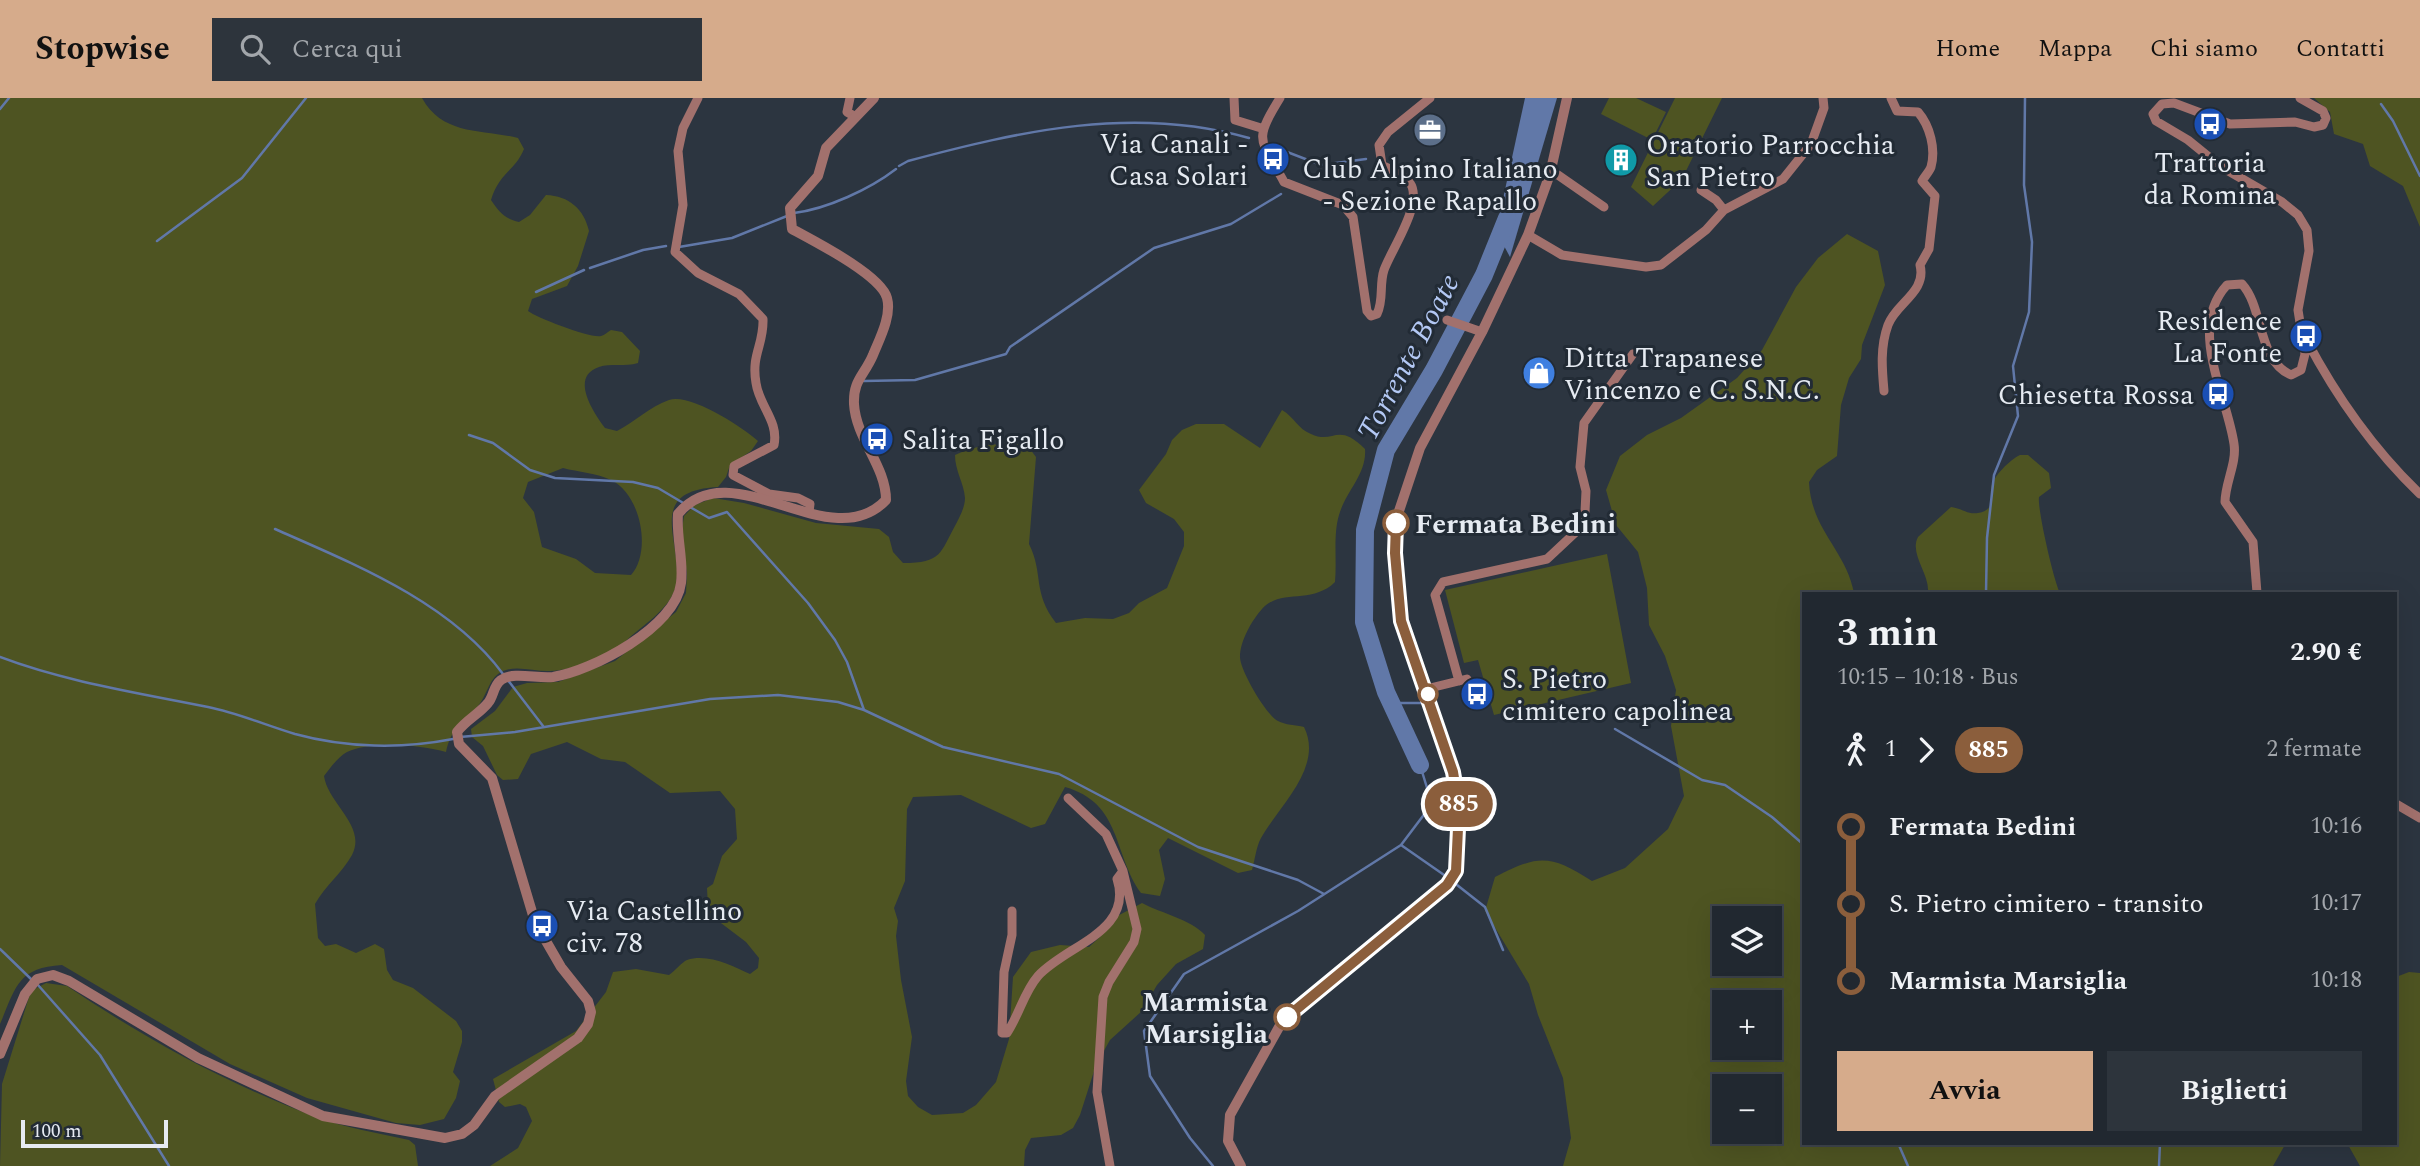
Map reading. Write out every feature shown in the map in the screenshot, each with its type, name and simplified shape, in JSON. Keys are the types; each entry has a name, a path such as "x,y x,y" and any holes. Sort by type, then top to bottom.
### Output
{"street":[{"path":"698,98 683,128 678,151 683,205 675,252 698,272 739,294 763,319 764,331 753,361 756,388 776,432 774,445 734,466 733,475 769,494 798,498 810,504 809,512"},
{"path":"850,98 847,112 854,116"},
{"path":"0,1054 25,994 37,979 54,975 69,981 198,1058 323,1116 445,1138 462,1134 474,1125 495,1096 578,1038 588,1024 591,1012 588,1001 561,967 535,922 492,778 459,744 457,732 490,701 496,685 502,679 512,676 551,677 578,671 617,653 660,620 676,600 681,583 678,514 690,499 711,491 835,518 858,518 876,511 886,500 886,484 863,438 855,411 854,387 871,359 887,317 887,298 878,284 831,250 792,229 790,208 818,176 826,148 874,98"},
{"path":"1234,98 1235,120 1261,128"},
{"path":"1280,98 1261,128 1262,141 1284,182 1343,205 1353,216 1367,311 1371,316 1377,314 1381,307 1380,286 1384,270 1411,212 1414,193 1409,182 1382,164 1378,156 1379,145 1388,132 1430,98"},
{"path":"1241,1166 1228,1141 1230,1115 1283,1020 1447,885 1456,871 1459,807 1453,772 1401,621 1395,553 1397,517 1420,448 1482,332 1528,236 1550,174 1567,98"},
{"path":"1528,236 1562,255 1646,267 1661,265 1706,230 1724,210 1783,180 1811,144 1824,108 1823,98"},
{"path":"1884,391 1881,362 1888,324 1917,289 1922,275 1920,265 1929,248 1935,197 1922,181 1930,171 1933,148 1923,118 1918,112 1897,111 1891,98"},
{"path":"2257,592 2253,542 2225,502 2235,447 2209,326 2217,296 2232,283 2242,284 2250,292 2258,323 2272,356 2282,371 2291,375 2301,370 2305,364 2298,310 2309,251 2307,230 2298,215 2163,126 2153,114 2162,104 2174,103 2230,124 2295,122 2314,127 2323,125 2326,118 2323,111 2300,98"},
{"path":"1550,174 1558,175 1604,207"},
{"path":"1701,190 1716,200 1724,210"},
{"path":"1451,321 1482,332"},
{"path":"2302,331 2329,383 2357,425 2387,462 2420,494"},
{"path":"1426,690 1463,680 1435,595 1443,582 1547,559 1578,530 1585,512 1586,491 1580,467 1584,423 1633,354"},
{"path":"1068,798 1106,834 1123,871 1137,929 1134,942 1109,982 1103,997 1097,1092 1110,1166"},
{"path":"2397,805 2420,818"},
{"path":"1012,911 1012,934 1004,963 1002,1033 1007,1033 1036,978 1053,961 1096,938 1107,926 1120,902 1118,878 1123,871"}],"green space":[{"path":"0,98 422,98 441,119 452,125 518,138 524,149 494,191 491,200 497,208 506,217 519,222 530,215 546,195 562,198 579,210 589,231 578,266 567,286 532,299 528,311 553,323 587,334 601,336 611,330 622,332 640,351 638,363 599,367 590,372 586,379 585,387 590,405 605,428 617,431 662,403 678,399 715,412 758,441 751,451 730,465 726,477 718,487 694,491 680,499 673,510 677,573 672,597 648,623 620,645 602,656 570,668 550,671 510,669 498,674 478,706 454,731 446,752 396,745 357,748 340,757 324,776 332,796 351,825 355,844 348,862 315,904 318,938 325,946 336,944 356,953 375,944 384,949 387,970 393,980 413,988 456,1021 462,1031 462,1042 453,1072 460,1081 456,1098 444,1119 420,1125 396,1123 307,1098 230,1064 62,965 36,970 27,975 15,990 0,1024","holes":["563,468 611,480 630,498 636,510 642,539 641,552 631,575 595,573 576,559 542,547 534,512 523,498 528,482"]},
{"path":"1609,98 1636,98 1666,112 1652,140 1601,114"},
{"path":"1675,98 1722,98 1682,179 1653,206 1631,187"},
{"path":"2314,98 2420,98 2420,227 2403,186 2370,166 2363,144 2334,134 2330,112"},
{"path":"1847,234 1878,251 1885,285 1862,345 1861,359 1849,378 1841,405 1837,456 1817,470 1809,482 1816,514 1844,564 1854,592 1802,592 1802,1145 2285,1145 2273,1166 1563,1166 1571,1138 1563,1078 1529,984 1485,911 1495,877 1523,864 1534,861 1555,862 1592,881 1625,868 1668,829 1684,796 1671,726 1676,690 1665,656 1649,625 1647,588 1638,552 1616,525 1606,490 1620,456 1647,435 1681,418 1737,378 1762,350 1796,287 1818,258"},
{"path":"1282,410 1311,434 1319,437 1348,436 1365,449 1365,458 1337,523 1335,582 1316,593 1287,597 1269,603 1254,619 1242,644 1241,663 1261,702 1278,721 1304,727 1309,742 1304,771 1297,786 1261,838 1252,870 1238,873 1168,838 1159,850 1165,879 1160,896 1141,893 1107,817 1083,795 1065,787 1045,824 1031,828 961,795 913,797 907,809 905,881 894,908 898,921 896,936 901,980 912,1037 906,1081 908,1096 918,1107 932,1115 963,1113 976,1105 996,1082 1009,1039 1013,977 1031,952 1060,945 1089,947 1101,936 1106,922 1142,903 1184,921 1205,935 1203,949 1176,964 1157,985 1142,1011 1110,1040 1096,1065 1080,1115 1073,1128 1061,1135 1031,1138 1025,1150 1024,1166 490,1166 518,1148 532,1121 526,1107 520,1104 505,1107 499,1102 493,1079 576,1031 606,992 613,972 636,969 669,975 685,961 695,958 720,961 750,974 758,968 759,958 746,942 713,917 708,908 707,888 713,884 722,856 737,839 735,809 720,791 670,793 625,762 601,759 567,742 531,754 518,779 503,780 497,775 483,746 472,737 471,729 495,711 513,687 527,683 558,682 615,661 676,612 686,593 687,573 681,536 684,516 695,505 713,498 744,503 816,523 879,529 889,537 893,552 903,563 916,563 938,554 964,505 965,498 955,455 990,445 1027,445 1036,457 1029,544 1044,602 1056,623 1085,618 1113,619 1129,613 1139,603 1167,588 1184,546 1184,532 1174,519 1146,503 1139,490 1166,454 1172,440 1182,430 1196,424 1224,424 1260,448"},
{"path":"2020,455 2028,455 2049,473 2051,488 2039,497 2039,504 2046,545 2060,592 1928,592 1916,550 1918,537 1951,507 1974,513 1987,510 1995,478 2007,464"},
{"path":"1607,554 1631,683 1494,715 1478,660 1464,663 1445,590"},
{"path":"2409,972 2420,973 2420,1166 2360,1166 2348,1145 2397,1145 2397,977"},
{"path":"46,983 67,986 188,1059 283,1104 339,1124 409,1140 415,1145 418,1166 0,1166 2,1084 29,997 33,990"}],"water":[{"path":"1525,98 1557,98 1510,257 1496,231"}],"waterway":[{"path":"0,109 9,98"},
{"path":"157,241 242,178 306,98"},
{"path":"1986,592 1987,538 1994,475 2018,416 2013,366 2029,312 2032,242 2024,185 2025,98"},
{"path":"2381,104 2393,121 2420,176"},
{"path":"899,166 908,161 992,140 1077,126 1163,123 1206,128 1249,138"},
{"path":"1269,145 1321,165 1366,159"},
{"path":"794,213 848,197 896,169"},
{"path":"864,381 915,380 1006,354 1010,347 1154,248 1231,224 1281,194"},
{"path":"679,247 732,238 787,216"},
{"name":"Torrente Boate","path":"1420,765 1386,692 1364,622 1365,530 1386,450 1434,370 1484,275 1507,218"},
{"path":"590,268 643,250 666,246"},
{"path":"536,292 584,270"},
{"path":"469,435 493,443 530,470 555,478 633,482 658,488 685,504"},
{"path":"690,507 709,518 727,512 808,603 835,640 847,662 864,710"},
{"path":"275,529 368,571 428,606 456,626 503,674"},
{"path":"0,657 77,680 219,710 314,739 374,746 453,739"},
{"path":"507,679 543,726"},
{"path":"460,737 515,732 710,699 778,695 838,702 864,710 943,747 1059,774 1198,847 1298,880 1324,894"},
{"path":"1391,703 1424,703"},
{"path":"1615,729 1702,780 1725,785 1772,817 1802,843"},
{"path":"1213,1166 1190,1138 1150,1076 1144,1031 1184,974 1298,911 1401,845 1432,804 1420,765"},
{"path":"1401,845 1447,877"},
{"path":"1452,881 1485,907 1503,950"},
{"path":"0,949 31,979"},
{"path":"38,985 100,1055 169,1166"},
{"path":"1899,1145 1908,1166"},
{"path":"2159,1166 2160,1145"}],"bus line":[{"name":"885","path":"1287,1017 1447,885 1456,871 1459,807 1453,772 1401,621 1395,553 1396,523"}],"place":[{"name":"Trattoria da Romina","path":"2210,124"},
{"name":"Club Alpino Italiano - Sezione Rapallo","path":"1430,130"},
{"name":"Via Canali - Casa Solari","path":"1273,159"},
{"name":"Oratorio Parrocchia San Pietro","path":"1621,160"},
{"name":"Residence La Fonte","path":"2306,336"},
{"name":"Ditta Trapanese Vincenzo e C. S.N.C.","path":"1539,373"},
{"name":"Chiesetta Rossa","path":"2218,394"},
{"name":"Salita Figallo","path":"877,439"},
{"name":"Fermata Bedini","path":"1396,523"},
{"name":"S. Pietro cimitero capolinea","path":"1477,694"},
{"name":"Via Castellino civ. 78","path":"542,926"},
{"name":"Marmista Marsiglia","path":"1287,1017"}]}
